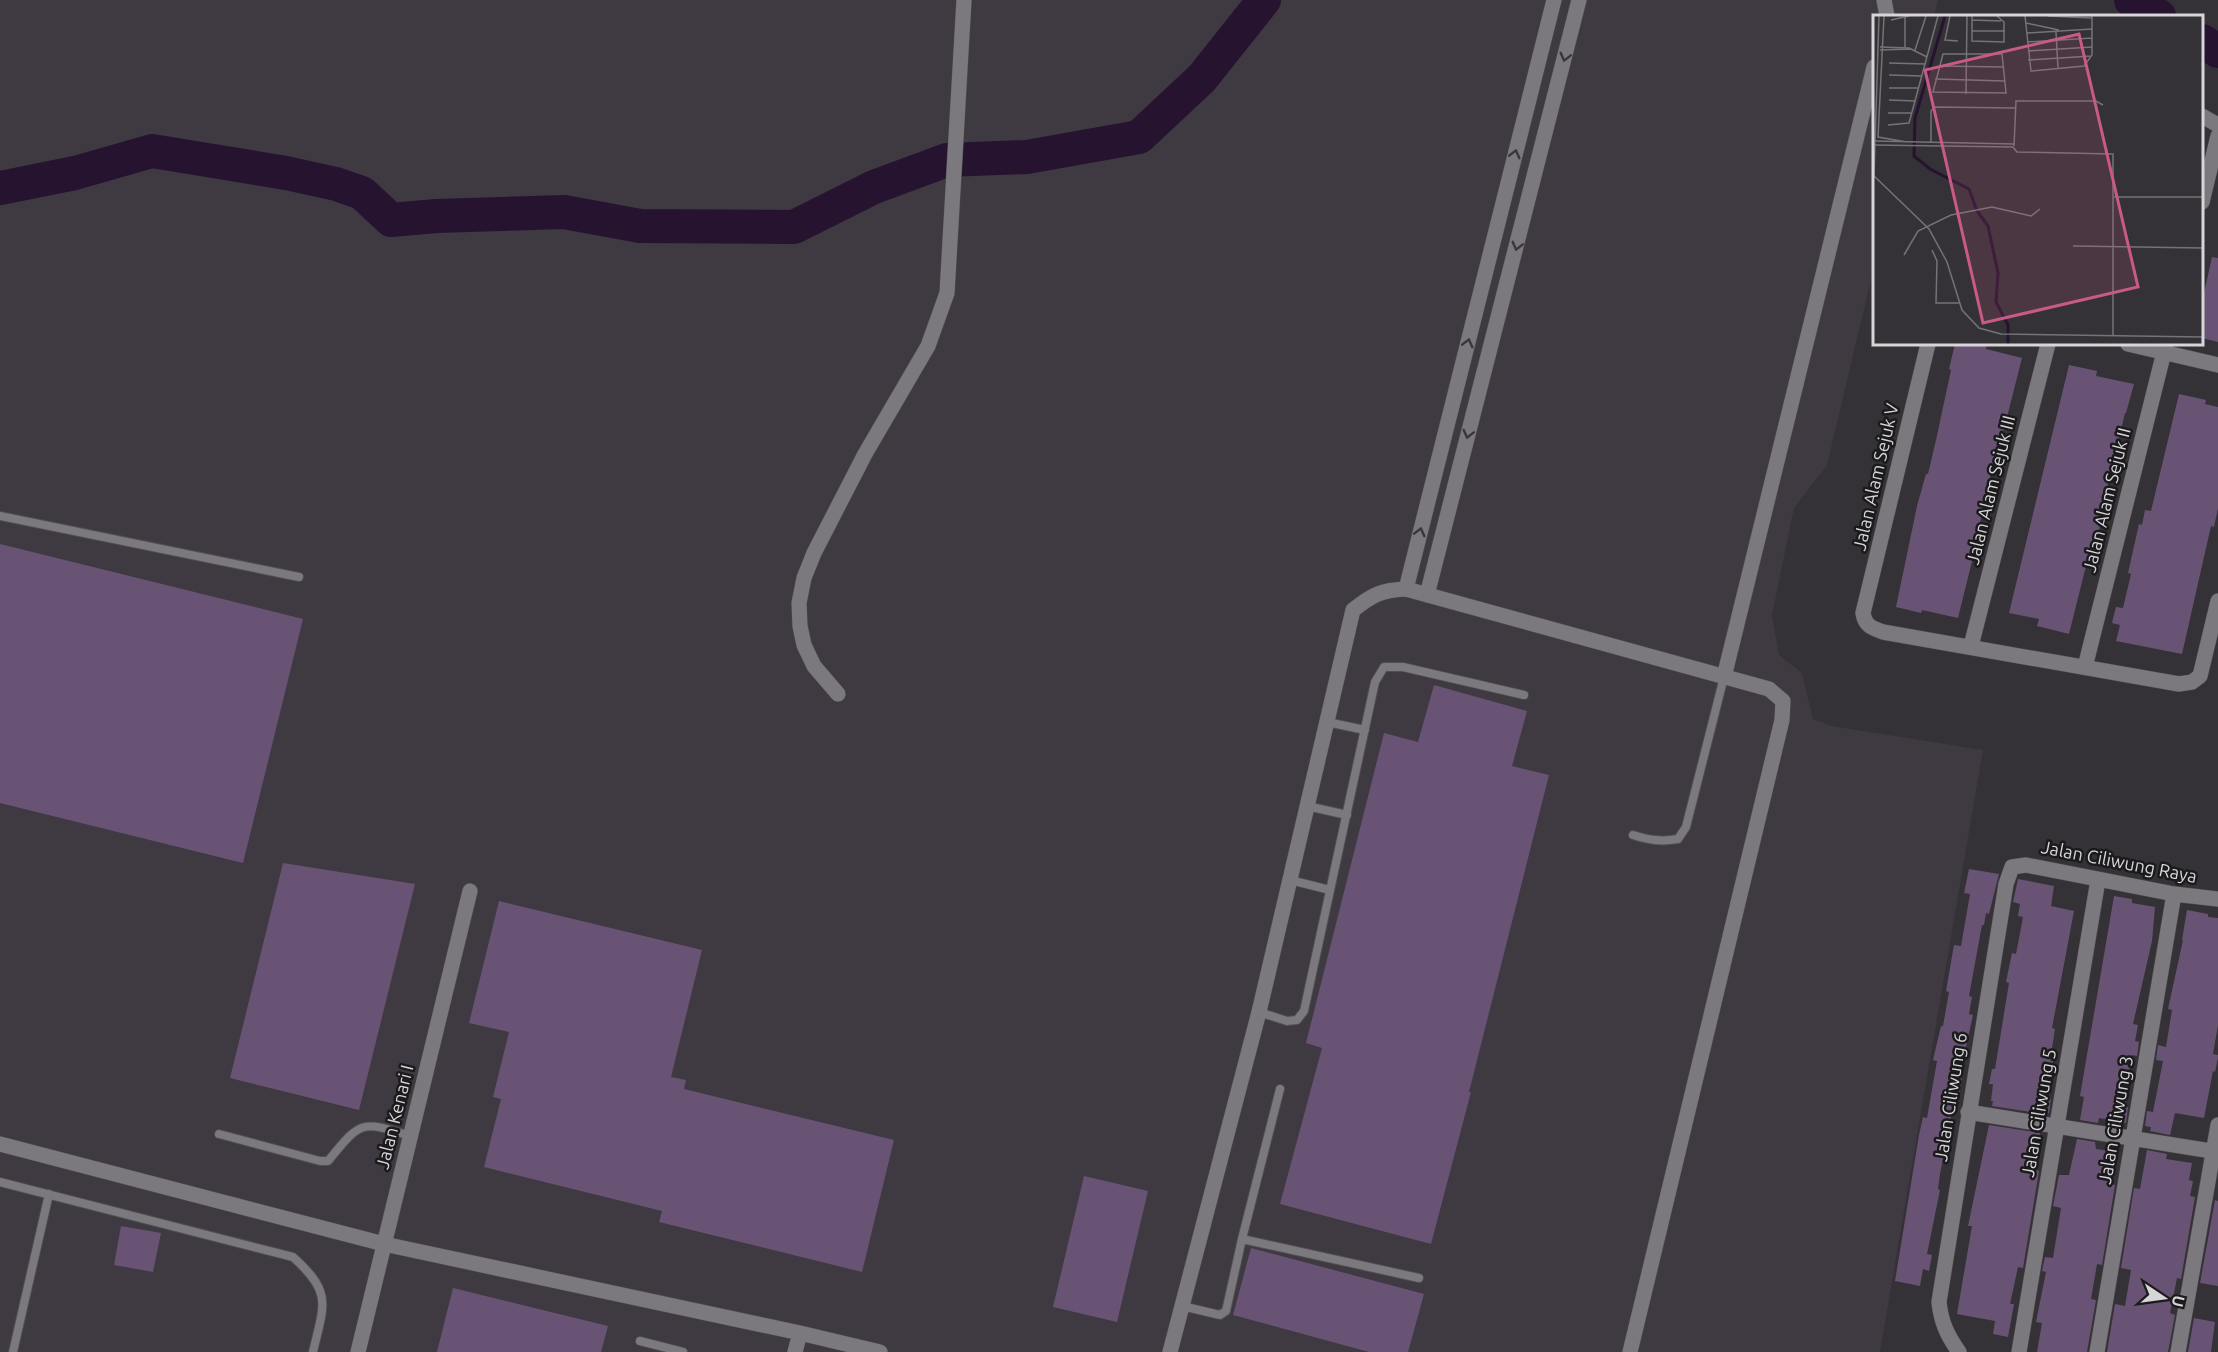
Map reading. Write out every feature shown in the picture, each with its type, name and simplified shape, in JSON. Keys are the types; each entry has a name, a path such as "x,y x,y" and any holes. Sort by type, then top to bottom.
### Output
{"street":[{"path":"838,694 814,666 804,645 799,603 804,578 836,507 928,346 947,293 964,0"},
{"path":"1406,589 1554,0"},
{"path":"1427,595 1580,0"},
{"path":"1884,0 1887,15"},
{"path":"1724,677 1873,75"},
{"path":"2203,117 2218,125"},
{"path":"2203,198 2218,136"},
{"name":"Jalan Alam Sejuk V","path":"1928,345 1866,602 1864,621 1870,628 1883,632 1971,646"},
{"name":"Jalan Alam Sejuk III","path":"1971,646 2048,345"},
{"path":"2137,345 2165,348 2218,365"},
{"name":"Jalan Alam Sejuk II","path":"2085,667 2165,348"},
{"path":"1170,1352 1259,1012 1353,610 1374,594 1406,589 1769,689 1783,701 1782,720 1630,1352"},
{"path":"1971,646 2179,684 2192,682 2200,676 2218,601"},
{"name":"Jalan Ciliwung Raya","path":"2012,867 2026,865 2174,894 2218,899"},
{"name":"Jalan Ciliwung 6","path":"1959,1352 1946,1334 1941,1320 1939,1302 2006,884 2012,867"},
{"name":"Jalan Ciliwung 5","path":"2019,1352 2098,880"},
{"name":"Jalan Kenari I","path":"358,1352 470,891"},
{"name":"Jalan Ciliwung 3","path":"2097,1352 2174,894"},
{"path":"1968,1113 2216,1152"},
{"path":"2178,1352 2216,1152 2218,1125"},
{"path":"0,1144 384,1244 880,1352"},
{"path":"795,1352 800,1333"}],"lane":[{"path":"0,516 299,577"},
{"path":"1259,1012 1287,1021 1297,1020 1304,1011 1375,682 1384,667 1403,667 1524,695"},
{"path":"1633,835 1652,841 1665,842 1678,839 1686,827 1724,677"},
{"path":"1327,722 1365,730"},
{"path":"1308,806 1347,814"},
{"path":"1290,880 1330,890"},
{"path":"1182,1305 1221,1315 1226,1311 1280,1089"},
{"path":"219,1134 320,1161 328,1161 356,1130 368,1125 381,1126 410,1136"},
{"path":"0,1182 293,1257 313,1275 323,1295 322,1314 313,1352"},
{"path":"13,1352 49,1194"},
{"path":"1242,1239 1419,1278"},
{"path":"640,1341 683,1352"}],"shaded area":[{"path":"0,0 1938,0 1934,15 1873,15 1873,271 1827,465 1794,508 1772,615 1779,655 1802,673 1813,719 1832,726 1983,750 1880,1352 0,1352"}],"building":[{"path":"2212,257 2218,258 2218,342 2203,338 2204,293"},
{"path":"1955,345 1987,345 1986,349 2022,358 1992,468 1980,523 1983,524 1958,618 1896,607 1917,506 1936,440 1951,370 1949,369"},
{"path":"2069,365 2097,371 2096,376 2134,384 2105,497 2094,559 2088,558 2069,634 2037,626 2039,619 2009,613"},
{"path":"2179,394 2206,400 2205,404 2218,407 2218,508 2214,527 2211,526 2182,654 2116,641 2120,625 2112,623 2116,607 2123,608 2139,524 2142,525 2145,510 2151,511"},
{"path":"0,544 303,619 243,863 0,803"},
{"path":"1434,685 1527,711 1512,766 1549,775 1431,1244 1280,1204 1322,1048 1306,1043 1384,733 1418,742"},
{"path":"283,863 415,884 359,1110 230,1078"},
{"path":"1969,869 1999,874 1989,914 1986,913 1984,925 1982,925 1969,996 1972,997 1969,1014 1973,1015 1959,1079 1962,1079 1957,1108 1953,1107 1940,1174 1938,1189 1940,1190 1927,1254 1932,1255 1929,1271 1923,1269 1920,1286 1895,1281 1919,1135 1923,1117 1927,1118 1937,1061 1933,1060 1941,1026 1943,1026 1954,945 1961,946 1970,894 1964,893"},
{"path":"2018,879 2054,886 2051,906 2074,911 2052,1028 2055,1029 2050,1061 2053,1061 2046,1097 2051,1098 2049,1113 2044,1112 2043,1114 1992,1106 1993,1084 1989,1084 1992,1069 1995,1069 2009,983 2006,982 2012,953 2016,954 2023,917 2018,916 2020,904 2013,902"},
{"path":"2114,896 2132,899 2132,903 2155,907 2152,941 2133,1024 2138,1025 2135,1041 2139,1042 2137,1056 2132,1055 2125,1090 2128,1091 2125,1107 2128,1107 2126,1123 2099,1118 2098,1123 2080,1120 2084,1097 2080,1096"},
{"path":"499,901 702,950 671,1077 686,1080 684,1089 894,1140 862,1272 659,1222 662,1211 484,1167 501,1099 493,1097 509,1032 469,1023"},
{"path":"2187,910 2218,918 2218,1025 2213,1054 2218,1055 2218,1058 2215,1072 2213,1071 2204,1118 2175,1113 2170,1135 2150,1131 2151,1127 2145,1126 2147,1111 2153,1112 2163,1061 2156,1060 2158,1045 2166,1047 2172,1010 2168,1009"},
{"path":"1989,1125 2040,1133 2033,1170 2039,1171 2023,1268 2018,1267 2010,1304 2014,1304 2008,1337 1993,1334 1995,1321 1957,1314 1972,1226 1968,1226"},
{"path":"2077,1139 2095,1142 2096,1149 2116,1152 2110,1184 2115,1185 2102,1265 2097,1264 2091,1299 2096,1300 2087,1352 2037,1352 2042,1323 2036,1322 2046,1272 2042,1271 2045,1257 2053,1258 2061,1208 2053,1206 2059,1175 2069,1175"},
{"path":"2147,1150 2167,1154 2166,1159 2192,1163 2189,1180 2193,1181 2190,1196 2195,1197 2181,1279 2177,1278 2170,1313 2175,1315 2168,1352 2107,1352 2115,1304 2125,1306 2131,1270 2121,1268 2134,1188 2140,1189"},
{"path":"1084,1176 1148,1191 1117,1322 1053,1307"},
{"path":"2215,1200 2218,1201 2218,1286 2200,1283"},
{"path":"121,1226 161,1233 153,1272 114,1265"},
{"path":"1251,1248 1424,1294 1408,1352 1369,1352 1233,1315"},
{"path":"453,1288 608,1326 601,1352 437,1352"},
{"path":"2194,1318 2215,1322 2211,1352 2188,1352"}],"waterway":[{"path":"0,188 75,173 152,151 286,173 336,184 362,193 391,220 436,216 564,212 640,226 794,227 874,187 947,160 1027,157 1139,137 1202,78 1264,0"},
{"path":"2131,0 2157,15"},
{"path":"2203,42 2218,51"}]}
